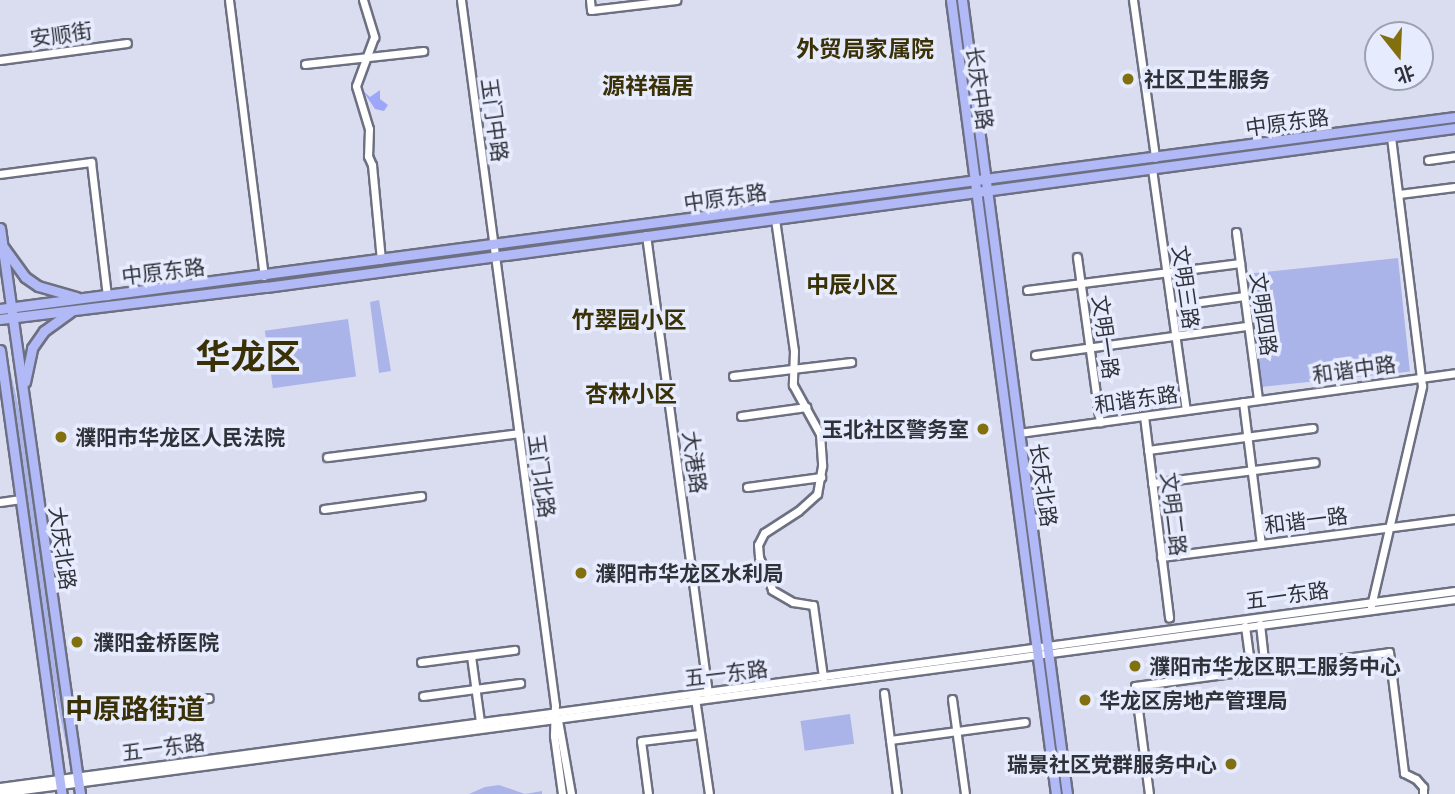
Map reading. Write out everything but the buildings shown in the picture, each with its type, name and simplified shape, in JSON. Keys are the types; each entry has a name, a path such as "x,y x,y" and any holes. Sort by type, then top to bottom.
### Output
{"main road":[{"name":"长庆中路","path":"951,0 975,181"},
{"name":"长庆中路","path":"962,0 986,180"},
{"name":"中原东路","path":"0,319 12,312 81,299 1455,117"},
{"name":"中原东路","path":"0,309 12,312 74,310 1455,128"},
{"name":"长庆北路","path":"986,180 1067,794"},
{"name":"长庆北路","path":"975,181 1056,794"},
{"name":"大庆北路","path":"0,228 80,794"},
{"path":"2,244 25,277 38,286 81,299"},
{"path":"24,390 32,348 44,331 74,310"},
{"name":"大庆北路","path":"0,350 61,786"}],"street":[{"path":"229,0 264,276"},
{"path":"363,0 374,33 356,86 370,134 368,156 372,165 382,260"},
{"name":"玉门中路","path":"461,0 494,245"},
{"path":"590,0 591,10 676,0"},
{"path":"1133,0 1155,157"},
{"name":"安顺街","path":"0,60 127,43"},
{"path":"305,64 423,51"},
{"path":"1371,606 1422,378 1391,137"},
{"path":"1428,160 1455,156"},
{"path":"0,174 91,162 107,296"},
{"name":"文明三路","path":"1153,169 1186,410"},
{"path":"1399,194 1455,187"},
{"path":"775,219 794,351 793,386 820,434 823,453 817,494 810,502 771,526 758,545 762,571 772,590 793,602 813,605 822,677"},
{"name":"文明四路","path":"1236,232 1258,400"},
{"name":"大港路","path":"646,235 708,692"},
{"name":"玉门北路","path":"494,245 556,717 562,794"},
{"name":"文明一路","path":"1077,257 1100,422"},
{"path":"1027,290 1240,263"},
{"path":"1171,306 1244,296"},
{"path":"1035,355 1248,326"},
{"path":"733,376 851,362"},
{"name":"和谐中路","path":"1258,400 1455,373"},
{"name":"和谐东路","path":"1019,433 1258,400"},
{"path":"1243,402 1261,544"},
{"path":"741,416 806,407"},
{"name":"文明二路","path":"1144,416 1169,617"},
{"path":"1148,450 1313,428"},
{"path":"327,457 519,433"},
{"path":"1152,483 1315,462"},
{"path":"747,486 821,477"},
{"path":"324,509 421,496"},
{"path":"0,502 21,499"},
{"name":"和谐一路","path":"1161,557 1455,519"},
{"name":"五一东路","path":"695,697 708,692 822,677 1260,624 1455,592"},
{"name":"五一东路","path":"1048,649 1371,606 1455,599"},
{"path":"1260,624 1265,669"},
{"path":"1245,626 1251,671"},
{"path":"421,662 514,650"},
{"name":"五一东路","path":"78,779 556,717 1037,650"},
{"path":"1149,794 1135,687 1389,652 1404,773 1416,779 1423,787 1423,794"},
{"path":"471,656 480,722"},
{"path":"423,696 520,683"},
{"path":"884,693 897,794"},
{"path":"695,697 709,794"},
{"path":"162,704 209,698"},
{"path":"952,699 965,794 959,794"},
{"name":"玉门北路","path":"556,717 571,794"},
{"name":"五一东路","path":"0,793 61,786 78,779 480,722 556,717"},
{"path":"890,740 1025,722"},
{"path":"648,794 641,741 700,734"},
{"name":"五一东路","path":"0,787 61,786"}],"shaded area":[{"path":"380,90 380,99 388,105 384,111 375,109 363,91 370,97"},
{"path":"1398,258 1410,371 1257,387 1245,274"},
{"path":"379,300 391,371 379,373 370,302"},
{"path":"348,319 356,376 273,388 265,331"},
{"path":"6,351 21,418 69,759 51,671"},
{"path":"850,714 854,744 805,751 800,721"},
{"path":"499,785 525,794 469,794 485,787"}],"place":[{"name":"社区卫生服务","path":"1128,79"},
{"name":"玉北社区警务室","path":"983,429"},
{"name":"濮阳市华龙区人民法院","path":"61,437"},
{"name":"濮阳市华龙区水利局","path":"581,573"},
{"name":"濮阳金桥医院","path":"77,642"},
{"name":"濮阳市华龙区职工服务中心","path":"1135,666"},
{"name":"华龙区房地产管理局","path":"1085,700"},
{"name":"瑞景社区党群服务中心","path":"1231,764"}],"district":[{"name":"外贸局家属院","path":"865,48"},
{"name":"源祥福居","path":"648,85"},
{"name":"中辰小区","path":"852,284"},
{"name":"竹翠园小区","path":"629,319"},
{"name":"华龙区","path":"248,356"},
{"name":"杏林小区","path":"631,393"},
{"name":"中原路街道","path":"135,708"}]}
